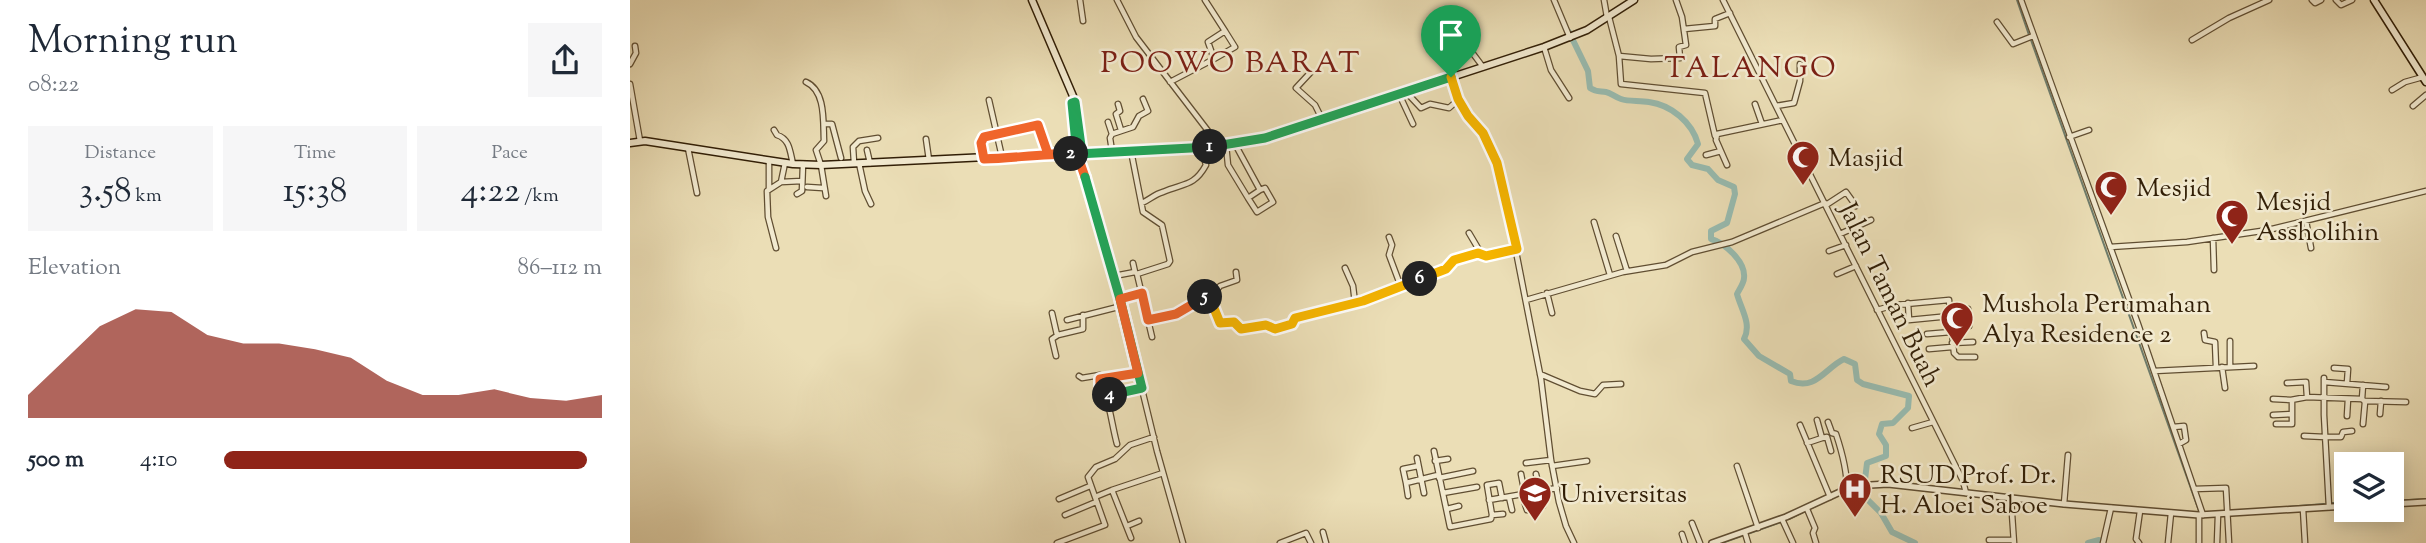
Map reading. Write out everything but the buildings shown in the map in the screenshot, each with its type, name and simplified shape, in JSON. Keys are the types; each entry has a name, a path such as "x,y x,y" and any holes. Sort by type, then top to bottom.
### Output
{"main road":[{"path":"1031,0 1073,102 1080,155"},
{"path":"630,143 640,141 793,164 821,165 1048,154 1080,155 1109,150 1235,144 1265,138 1573,37 1634,0"},
{"path":"2374,0 2425,79"}],"street":[{"path":"1080,0 1083,21"},
{"path":"1117,0 1132,32 1217,146"},
{"path":"1170,82 1235,47 1205,0"},
{"path":"1553,0 1573,37"},
{"path":"1604,0 1619,56 1621,84 1706,94 1715,136 1727,165"},
{"path":"1619,56 1679,58 1679,48 1686,45 1676,0"},
{"name":"Jalan Taman Buah","path":"1723,0 1826,204 1966,494"},
{"path":"2021,0 2194,489 2201,515 2199,543"},
{"path":"2192,40 2229,18 2269,0"},
{"path":"2312,0 2315,3 2321,0"},
{"path":"2336,0 2341,5 2352,0"},
{"path":"1684,29 1715,26 1714,19 1730,13"},
{"path":"1997,22 2013,44 2033,36"},
{"path":"1214,59 1208,42 1225,31"},
{"path":"630,64 636,53 635,46"},
{"path":"1544,47 1550,67 1569,98"},
{"path":"1471,51 1483,67"},
{"path":"1776,106 1794,103 1800,81 1800,64"},
{"path":"1310,73 1296,88 1315,105 1322,119"},
{"path":"1451,77 1458,99 1483,133 1497,163 1517,249 1540,374 1551,463 1563,519 1574,543"},
{"path":"2392,90 2405,82 2425,79"},
{"path":"806,82 815,89 823,111 824,141 816,150 826,196"},
{"path":"630,84 640,141"},
{"path":"1403,93 1421,108 1430,104 1450,108 1458,99"},
{"path":"1403,93 1413,124"},
{"path":"2413,106 2426,94"},
{"path":"1112,134 1135,126 1139,116 1148,111 1143,99"},
{"path":"989,100 1002,158"},
{"path":"1118,104 1120,111 1116,114 1121,130"},
{"path":"1755,104 1762,124"},
{"path":"1715,136 1783,120"},
{"path":"1108,122 1112,134 1109,150"},
{"path":"824,124 832,124 841,158"},
{"path":"984,159 981,143 983,138 1038,125 1048,154"},
{"path":"774,130 777,135 785,138 793,164"},
{"path":"2069,137 2089,130"},
{"path":"871,204 853,147 859,141 878,138"},
{"path":"926,139 929,161"},
{"path":"1235,144 1260,190"},
{"path":"1226,145 1227,163 1248,198 1257,212 1273,203 1265,188 1248,198"},
{"path":"1142,203 1198,178 1206,165 1201,147"},
{"path":"688,148 697,193"},
{"path":"867,149 870,163"},
{"path":"1114,276 1136,273 1170,262 1162,225 1144,214 1131,151"},
{"path":"1706,155 1721,152"},
{"path":"1080,155 1183,543"},
{"path":"769,160 768,217 776,248"},
{"path":"769,189 781,181 785,162"},
{"path":"797,194 801,191 803,164"},
{"path":"781,181 802,181"},
{"path":"807,187 824,188"},
{"path":"2110,247 2213,239 2306,221 2426,191"},
{"path":"1526,300 1610,275 1666,265 1676,258 1732,242 1826,204 1846,192 1856,206"},
{"path":"1840,234 1871,220"},
{"path":"2228,221 2228,236"},
{"path":"2306,221 2311,248"},
{"path":"1594,222 1610,275"},
{"path":"1469,233 1482,256"},
{"path":"1616,236 1627,271"},
{"path":"1389,237 1392,245 1389,255 1401,286"},
{"path":"2213,239 2214,270"},
{"path":"2203,240 2207,246"},
{"path":"1829,251 1846,245"},
{"path":"1209,296 1219,323 1234,322 1241,329 1266,325 1275,329 1293,323 1296,318 1356,303 1446,269 1454,260 1478,253 1482,256 1517,249"},
{"path":"1133,263 1152,337"},
{"path":"1837,274 1856,266"},
{"path":"1345,268 1353,286 1356,303"},
{"path":"1148,320 1176,314 1209,296 1220,286 1237,280 1236,272"},
{"path":"1120,299 1142,293"},
{"path":"1547,293 1552,313"},
{"path":"1877,310 1908,303 1949,300 1954,353 1958,357 1975,357"},
{"path":"1908,303 1909,320 1968,309"},
{"path":"1067,320 1122,306"},
{"path":"1052,313 1057,335"},
{"path":"1056,356 1052,339 1057,335 1083,329 1083,315"},
{"path":"1927,334 1969,326"},
{"path":"2204,333 2205,341 2216,342 2225,388"},
{"path":"2230,341 2230,366"},
{"path":"1929,349 1973,342"},
{"path":"2154,371 2254,366"},
{"path":"2333,368 2348,369 2347,383"},
{"path":"1117,444 1100,379 1138,373"},
{"path":"1540,374 1585,393 1595,394 1603,385 1621,384"},
{"path":"1079,376 1105,377"},
{"path":"2329,507 2324,380 2386,387"},
{"path":"2287,383 2306,382 2307,397"},
{"path":"2363,385 2363,424"},
{"path":"1105,396 1142,388"},
{"path":"2273,399 2324,397 2406,402"},
{"path":"2347,416 2348,399"},
{"path":"2276,424 2291,424 2292,400"},
{"path":"2379,414 2381,401"},
{"path":"2273,415 2292,414"},
{"path":"1817,420 1822,438"},
{"path":"1828,422 1839,441 1847,470 1847,489"},
{"path":"1912,428 1933,422"},
{"path":"1800,425 1830,498"},
{"path":"2173,427 2184,426 2186,440 2179,444"},
{"path":"2304,436 2341,437 2343,432 2352,431"},
{"path":"1058,543 1103,527 1105,522 1088,476 1096,467 1115,459 1132,444 1154,437"},
{"path":"1807,443 1827,437 1831,451"},
{"path":"1434,451 1450,527"},
{"path":"2064,504 2068,455"},
{"path":"1417,458 1424,493"},
{"path":"1436,461 1448,458"},
{"path":"1526,463 1587,461"},
{"path":"1408,496 1403,469 1419,466"},
{"path":"1737,466 1758,528"},
{"path":"1406,483 1473,471"},
{"path":"1065,515 1112,490 1163,473"},
{"path":"1521,474 1525,508 1528,510 1543,506 1536,474"},
{"path":"1443,529 1491,519 1487,486 1508,481"},
{"path":"1499,483 1502,498"},
{"path":"1712,543 1746,538 1758,528 1808,511 1847,489 1870,484 2140,511 2149,515 2256,513 2334,507"},
{"path":"1059,499 1090,486"},
{"path":"1443,494 1477,487"},
{"path":"1489,500 1557,488"},
{"path":"2194,489 2227,488 2229,543"},
{"path":"1112,490 1131,538"},
{"path":"1509,497 1511,510"},
{"path":"1989,540 2014,541 2011,499"},
{"path":"2404,503 2426,502"},
{"path":"1447,509 1459,506"},
{"path":"2103,543 2111,508"},
{"path":"2303,509 2305,543"},
{"path":"1808,511 1815,528 1812,533 1816,543"},
{"path":"2139,543 2136,539 2140,511"},
{"path":"2168,543 2171,513"},
{"path":"1492,515 1503,514"},
{"path":"2217,543 2218,514"},
{"path":"1783,520 1793,543"},
{"path":"1126,526 1139,521"},
{"path":"1692,523 1700,543"},
{"path":"1323,532 1326,543"},
{"path":"1280,543 1306,533 1311,543"},
{"path":"1682,534 1685,543"}],"waterway":[{"path":"2017,0 2029,35"},
{"path":"1569,32 1588,71 1590,88 1624,100 1646,101 1673,111 1686,122 1698,144 1687,159 1692,165 1708,169 1718,180 1734,187 1735,194 1727,223 1711,231 1711,239 1728,249 1742,266 1744,280 1737,294 1747,328 1744,339 1759,356 1790,374 1791,381 1800,383 1814,381 1844,359 1855,364 1857,380 1863,384 1909,396 1908,408 1893,423 1882,424 1879,434 1886,445 1886,456 1867,463 1864,488 1866,498 1881,513 1892,532 1915,543"},
{"path":"2031,40 2199,511"},
{"path":"2404,500 2426,499"},
{"path":"1789,519 1828,500"},
{"path":"2272,508 2324,504"},
{"path":"1722,543 1781,522"},
{"path":"2088,543 2099,540 2103,543"}],"place":[{"name":"Masjid","path":"1803,187"},
{"name":"Mesjid","path":"2111,217"},
{"name":"Mesjid Assholihin","path":"2232,246"},
{"name":"Mushola Perumahan Alya Residence 2","path":"1957,348"},
{"name":"RSUD Prof. Dr. H. Aloei Saboe","path":"1855,519"},
{"name":"Universitas","path":"1535,523"}],"district":[{"name":"POOWO BARAT","path":"1231,62"},
{"name":"TALANGO","path":"1751,67"}],"route":[{"path":"1451,77 1265,138 1217,146 1077,154 1072,103 1075,102 1082,153 1077,154 1062,154 1048,154 984,159 981,145 984,137 1039,125 1048,154 1077,154 1080,159 1120,299 1142,388 1105,396 1100,379 1138,373 1120,299 1142,293 1148,320 1176,314 1209,296 1218,322 1234,322 1241,329 1266,325 1275,329 1292,324 1295,318 1312,312 1343,307 1388,293 1446,269 1454,260 1478,253 1486,256 1517,249 1500,170 1483,133 1458,99 1451,77"}]}
